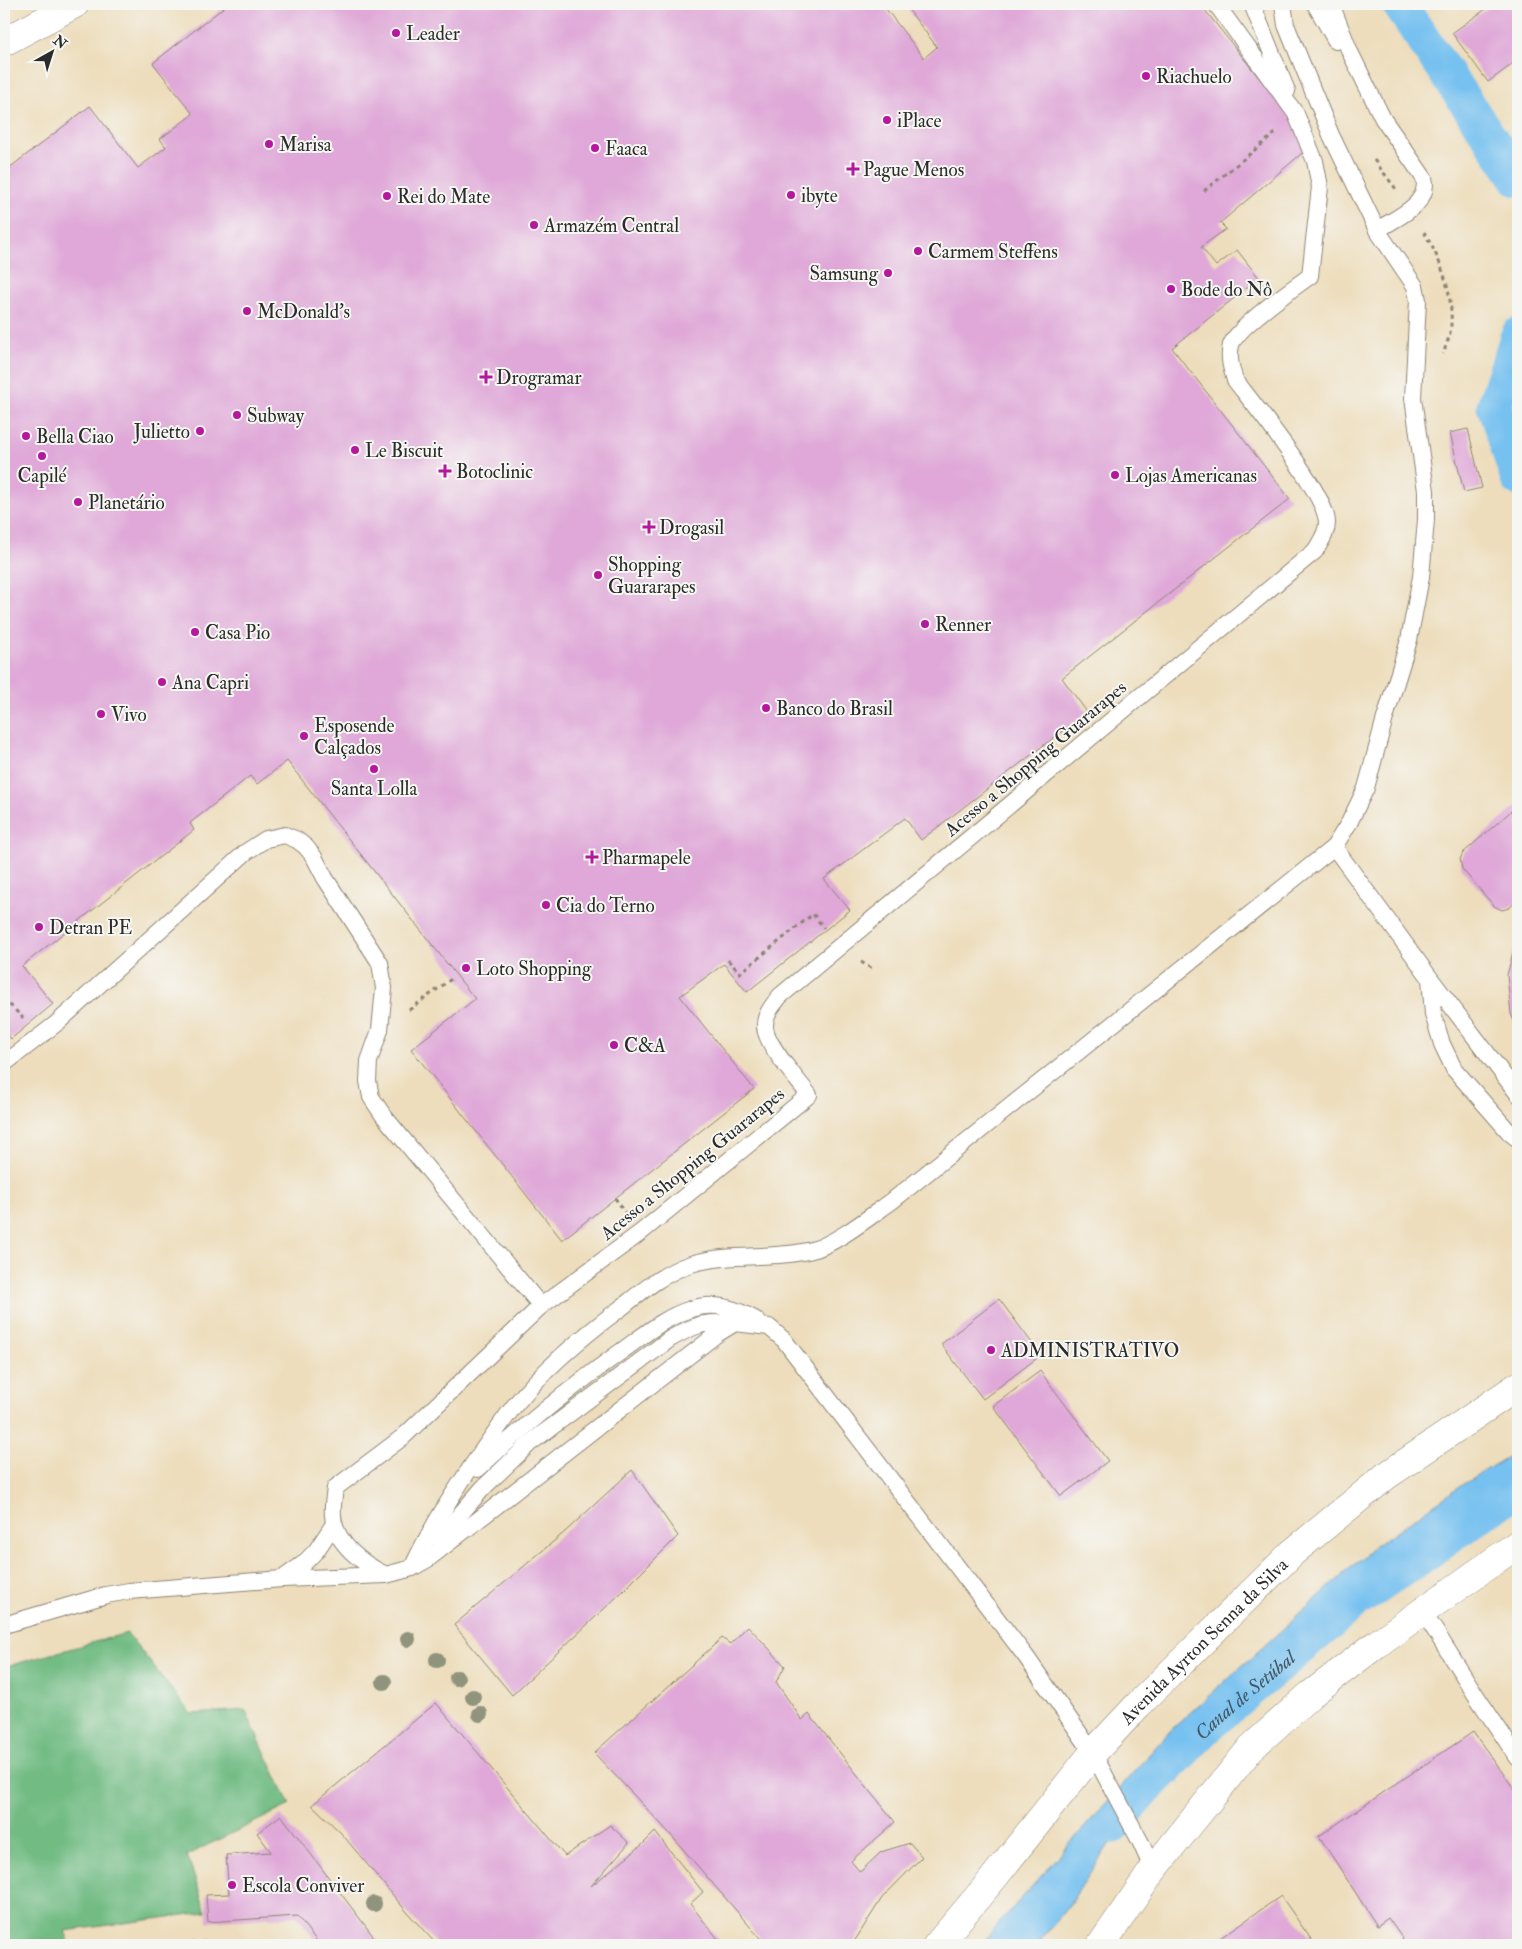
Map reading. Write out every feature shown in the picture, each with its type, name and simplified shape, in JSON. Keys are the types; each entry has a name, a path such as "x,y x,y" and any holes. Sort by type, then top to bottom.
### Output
{"main road":[{"path":"4,42 75,4"},
{"name":"Avenida Ayrton Senna da Silva","path":"937,1945 992,1880 1093,1753 1138,1705 1292,1554 1386,1476 1518,1386"},
{"path":"1101,1945 1153,1870 1251,1748 1310,1695 1422,1610 1518,1544"}],"lane":[{"path":"1216,4 1299,122"},
{"path":"1252,4 1299,122"},
{"path":"412,1568 428,1534 453,1493 514,1405 586,1334 651,1285 691,1264 733,1256 787,1255 814,1250 844,1234 892,1201 1334,847 1350,823 1366,788 1384,718 1409,640 1421,577 1425,537 1426,491 1413,398 1417,292 1377,230 1332,135 1286,25 1283,4"},
{"path":"1316,4 1383,119 1424,178 1426,187 1421,198 1409,210 1377,230"},
{"path":"1331,4 1350,52 1383,119"},
{"name":"Acesso a Shopping Guararapes","path":"386,1575 358,1558 342,1540 334,1524 334,1488 403,1437 542,1306 640,1233 809,1095 768,1041 764,1026 769,1010 780,996 1315,551 1324,536 1327,523 1324,508 1309,481 1235,380 1230,364 1232,344 1254,318 1310,276 1320,187 1315,161 1299,122"},
{"path":"4,1064 57,1023 246,852 266,840 284,835 297,840 314,857 325,878 380,963 384,988 380,1030 369,1061 368,1081 371,1097 383,1115 542,1306"},
{"path":"1334,847 1518,1094"},
{"path":"1430,978 1433,1014 1442,1044 1454,1069 1510,1133 1518,1139"},
{"path":"453,1493 508,1440 604,1364 658,1325 691,1309 720,1306 746,1314 770,1327 784,1340 1021,1650 1093,1753 1140,1841 1153,1870"},
{"path":"428,1560 457,1518 484,1488 530,1443 670,1339 692,1326 708,1322 770,1327"},
{"path":"4,1625 106,1595 129,1591 386,1575 412,1568 428,1560 710,1339 735,1323"},
{"path":"282,1580 316,1551 334,1524"},
{"path":"1422,1610 1476,1697 1518,1758"}],"path":[{"path":"1204,191 1284,126 1299,122"},
{"path":"380,1030 454,977"}],"green space":[{"path":"127,1633 191,1714 245,1710 290,1805 187,1855 206,1912 65,1931 70,1945 4,1945 4,1667"}],"water":[{"path":"1518,1451 1518,1489 1356,1601 1213,1721 1145,1790 1069,1905 1037,1945 980,1945 1171,1730 1375,1546 1472,1478"}],"building":[{"name":"Shopping Guararapes","path":"228,4 882,4 924,58 937,47 904,4 1200,4 1314,143 1220,223 1226,229 1201,247 1216,266 1237,250 1259,278 1172,348 1290,499 1062,678 1087,712 921,840 905,818 824,879 850,910 747,992 724,964 680,996 754,1089 562,1240 411,1049 475,999 287,761 257,784 250,776 190,823 194,830 22,966 53,1004 11,1039 4,1029 4,172 90,106 138,168 166,147 160,139 193,114 153,63"},
{"path":"1493,4 1516,4 1518,6 1518,60 1488,82 1452,33"},
{"path":"1468,429 1482,488 1464,492 1450,433"},
{"path":"1518,805 1518,900 1509,908 1502,910 1494,906 1462,869 1460,859 1463,853"},
{"path":"1518,934 1518,1029 1511,1014 1507,975"},
{"name":"ADMINISTRATIVO","path":"999,1299 1041,1355 983,1399 941,1344"},
{"path":"1040,1371 1108,1461 1061,1496 993,1406"},
{"path":"632,1470 678,1536 620,1594 512,1695 454,1625 566,1531"},
{"path":"748,1626 785,1666 776,1682 802,1720 809,1714 895,1822 851,1861 860,1872 881,1852 910,1843 922,1857 882,1898 852,1945 766,1945 662,1825 594,1753 722,1638 730,1644"},
{"path":"436,1703 565,1856 610,1825 629,1843 591,1886 655,1832 703,1892 690,1904 723,1945 437,1945 341,1833 312,1805"},
{"path":"1473,1732 1518,1794 1518,1945 1407,1945 1388,1918 1377,1926 1319,1836"},
{"path":"281,1815 380,1945 320,1945 297,1916 208,1922 206,1895 229,1894 226,1855 271,1852 257,1833"},
{"path":"1281,1896 1315,1945 1210,1945"},
{"path":"216,1940 217,1945 172,1945 172,1944"}],"waterway":[{"path":"1399,4 1518,179"},
{"path":"1518,335 1494,406 1518,479"},
{"name":"Canal de Setúbal","path":"1113,1826 1145,1790 1213,1721 1356,1601 1518,1489"}],"place":[{"name":"Leader","path":"396,33"},
{"name":"Riachuelo","path":"1146,76"},
{"name":"iPlace","path":"887,120"},
{"name":"Marisa","path":"269,144"},
{"name":"Faaca","path":"595,148"},
{"name":"Pague Menos","path":"853,169"},
{"name":"ibyte","path":"791,195"},
{"name":"Rei do Mate","path":"387,196"},
{"name":"Armazém Central","path":"534,225"},
{"name":"Carmem Steffens","path":"918,251"},
{"name":"Samsung","path":"888,273"},
{"name":"Bode do Nô","path":"1171,289"},
{"name":"McDonald's","path":"247,311"},
{"name":"Drogramar","path":"486,377"},
{"name":"Subway","path":"237,415"},
{"name":"Julietto","path":"200,431"},
{"name":"Bella Ciao","path":"26,436"},
{"name":"Le Biscuit","path":"355,450"},
{"name":"Capilé","path":"42,456"},
{"name":"Botoclinic","path":"445,471"},
{"name":"Lojas Americanas","path":"1115,475"},
{"name":"Planetário","path":"78,502"},
{"name":"Drogasil","path":"649,527"},
{"name":"Shopping Guararapes","path":"598,575"},
{"name":"Renner","path":"925,624"},
{"name":"Casa Pio","path":"195,632"},
{"name":"Ana Capri","path":"162,682"},
{"name":"Banco do Brasil","path":"766,708"},
{"name":"Vivo","path":"101,714"},
{"name":"Esposende Calçados","path":"304,736"},
{"name":"Santa Lolla","path":"374,769"},
{"name":"Pharmapele","path":"592,857"},
{"name":"Cia do Terno","path":"546,905"},
{"name":"Detran PE","path":"39,927"},
{"name":"Loto Shopping","path":"466,968"},
{"name":"C&A","path":"614,1045"},
{"name":"ADMINISTRATIVO","path":"991,1350"},
{"name":"Escola Conviver","path":"232,1885"}]}
